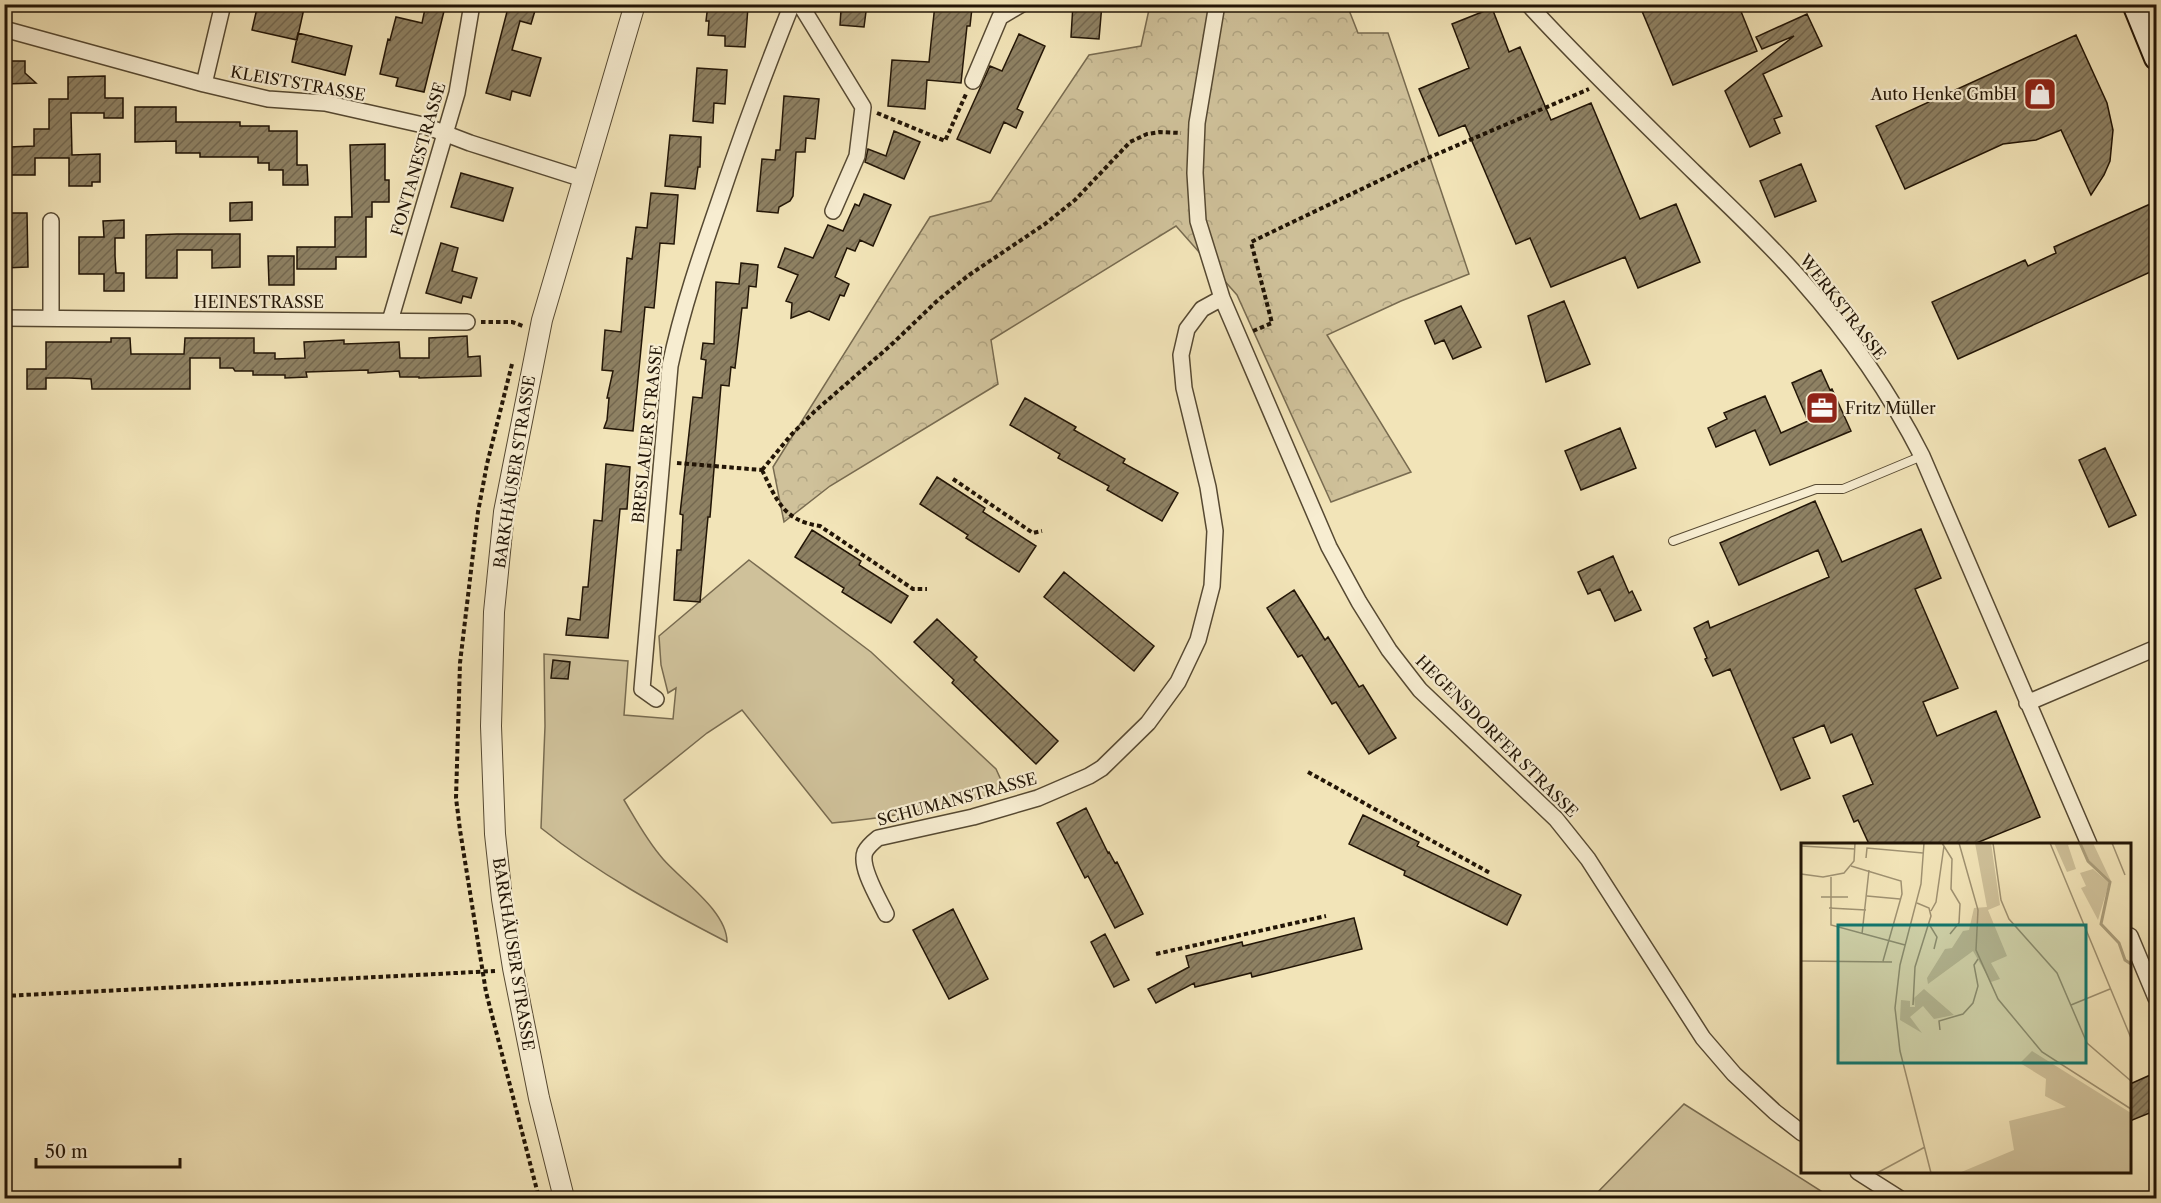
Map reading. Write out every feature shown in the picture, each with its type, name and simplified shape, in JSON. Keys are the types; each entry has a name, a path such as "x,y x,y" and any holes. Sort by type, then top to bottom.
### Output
{"main road":[{"path":"2134,4 2157,58"}],"street":[{"path":"204,84 223,4"},
{"name":"FONTANESTRASSE","path":"390,321 457,93 472,4"},
{"name":"BARKHÄUSER STRASSE","path":"564,1198 539,1098 513,968 495,834 490,726 492,654 498,568 512,466 535,351 542,320 635,4"},
{"name":"BRESLAUER STRASSE","path":"656,699 642,689 670,366 693,276 792,4"},
{"path":"800,4 863,107 857,156 833,211"},
{"path":"973,81 1000,17 1022,4"},
{"name":"HEGENSDORFER STRASSE","path":"1216,4 1197,135 1195,173 1198,221 1222,298 1329,547 1389,650 1420,690 1556,819 1588,859 1703,1038 1734,1074 1775,1112 1801,1132"},
{"name":"WERKSTRASSE","path":"1528,4 1603,83 1756,231 1801,279 1837,323 1875,377 1905,423 1922,456 2089,843"},
{"name":"KLEISTSTRASSE","path":"4,29 204,84 268,99 325,103 423,125 583,179"},
{"path":"51,221 51,318"},
{"name":"SCHUMANSTRASSE","path":"886,914 864,868 864,855 869,845 878,838 973,817 1038,798 1089,776 1102,768 1148,723 1178,682 1198,640 1212,586 1215,531 1208,487 1184,388 1181,355 1187,329 1197,315 1202,309 1222,298"},
{"name":"HEINESTRASSE","path":"4,318 467,322"},
{"path":"2027,703 2157,648"},
{"path":"2131,938 2157,998"},
{"path":"1860,1173 1899,1198"}],"lane":[{"path":"1673,541 1816,489 1843,489 1922,456"}],"path":[{"path":"863,107 945,141 973,81"},
{"path":"1272,323 1251,242 1416,163 1603,83"},
{"path":"762,471 791,435 815,411 890,346 938,300 969,275 1045,224 1076,200 1130,142 1140,136 1160,132 1197,135"},
{"path":"467,322 512,322 527,328"},
{"path":"661,462 762,471"},
{"path":"762,471 778,503 794,519 805,524 820,526 913,589 927,588"},
{"path":"953,479 1033,533 1042,531"},
{"path":"1308,772 1490,873"},
{"path":"1156,954 1326,916"},
{"path":"4,996 482,973 513,968"}],"green space":[{"path":"1150,5 1347,5 1358,33 1388,33 1469,274 1401,301 1327,335 1411,472 1331,502 1237,295 1176,226 991,340 998,384 830,486 784,522 773,467 930,217 991,201 1089,55 1141,46"},
{"path":"749,560 871,652 996,769 1006,791 920,811 832,823 742,710 707,733 624,800 657,852 702,897 720,919 727,942 631,890 541,828 545,726 544,654 628,661 624,715 673,719 676,688 668,693 661,665 659,636"},
{"path":"1684,1104 1832,1198 1592,1198"}],"building":[{"path":"258,4 305,4 297,40 252,30"},
{"path":"426,4 445,7 424,92 396,86 398,78 380,74 396,17 422,23"},
{"path":"509,4 537,4 531,24 520,21 512,50 541,58 530,96 512,91 510,100 486,93"},
{"path":"708,4 748,7 745,47 725,46 725,36 708,35 709,21 706,21"},
{"path":"844,4 867,4 864,27 840,25 841,10 844,10"},
{"path":"935,4 967,4 967,8 972,8 970,26 967,26 961,83 927,80 925,109 888,106 892,60 929,62"},
{"path":"1073,4 1102,4 1099,39 1071,37"},
{"path":"1639,4 1738,4 1757,51 1673,85"},
{"path":"1492,8 1509,52 1520,47 1551,120 1591,103 1640,219 1676,204 1700,262 1638,288 1625,257 1551,287 1530,238 1516,244 1465,125 1439,136 1419,89 1469,68 1452,24"},
{"path":"1807,14 1822,46 1763,74 1782,116 1774,119 1780,133 1750,147 1725,91 1794,36 1762,49 1756,37"},
{"path":"298,33 352,46 345,75 292,62"},
{"path":"1019,34 1045,46 1017,109 1023,112 1016,128 1004,122 990,153 957,139 990,66 1002,71"},
{"path":"2076,35 2107,103 2113,130 2110,161 2091,195 2061,130 2036,140 2003,144 1905,189 1876,126"},
{"path":"4,61 25,61 25,73 36,83 4,84"},
{"path":"697,68 727,70 725,104 714,103 713,123 693,121"},
{"path":"105,76 105,98 123,98 123,118 104,118 104,113 71,113 72,155 100,154 100,182 92,182 92,186 69,186 69,158 35,158 35,175 10,175 9,147 34,146 34,129 49,129 49,99 68,99 68,77"},
{"path":"784,96 819,99 815,139 806,138 805,152 796,152 793,196 790,201 779,207 778,213 757,211 762,159 775,160 776,150 780,150"},
{"path":"135,107 176,107 176,122 240,122 240,126 269,126 269,131 297,131 297,165 307,165 308,185 283,185 283,170 269,170 269,163 258,163 258,157 200,157 200,153 176,153 176,141 135,142"},
{"path":"894,131 920,142 904,179 865,162 868,149 886,156"},
{"path":"670,135 701,137 700,167 698,167 695,189 665,186"},
{"path":"385,144 385,180 389,180 389,202 372,202 372,217 366,217 366,257 336,257 336,269 297,269 297,247 335,247 335,217 352,217 350,145"},
{"path":"1801,164 1816,201 1775,217 1760,181"},
{"path":"461,173 513,188 503,221 451,207"},
{"path":"651,193 678,195 674,244 660,243 654,308 645,307 633,431 604,428 613,371 602,370 605,330 621,332 627,258 632,259 636,227 647,228"},
{"path":"864,194 891,205 873,246 860,240 855,251 847,248 835,277 849,284 844,296 840,295 829,320 809,311 791,318 792,303 786,301 798,275 778,267 785,248 813,258 828,225 843,231 855,204 859,206"},
{"path":"2157,201 2157,269 1958,359 1932,302 2025,260 2028,266 2056,253 2054,247"},
{"path":"252,202 252,220 230,221 230,203"},
{"path":"4,213 27,213 28,267 4,268"},
{"path":"124,220 124,238 115,238 115,256 116,273 124,273 124,291 104,291 104,274 79,274 79,237 104,237 103,221"},
{"path":"240,234 240,267 212,268 212,250 177,250 177,278 146,278 146,235"},
{"path":"441,243 458,248 452,271 477,278 471,298 463,296 461,303 426,293"},
{"path":"268,256 294,256 294,285 269,285"},
{"path":"741,263 758,265 756,287 749,286 747,308 742,308 735,368 731,367 729,386 721,385 700,602 674,600 677,550 681,550 683,515 680,514 693,397 702,398 706,360 701,359 703,343 714,344 716,282 739,284"},
{"path":"1564,301 1590,364 1546,382 1528,316"},
{"path":"1461,306 1481,347 1453,359 1444,340 1435,344 1425,321"},
{"path":"467,336 468,357 480,356 481,376 400,377 399,371 368,373 368,370 306,372 307,377 285,378 285,375 253,375 253,371 220,368 220,358 190,358 190,389 92,389 91,379 46,378 46,389 27,389 27,369 46,369 46,342 111,342 111,338 130,338 131,354 184,354 185,338 254,338 254,353 275,353 275,359 305,358 304,342 344,340 344,344 399,342 400,358 429,358 429,338"},
{"path":"1821,370 1851,431 1770,465 1755,430 1716,447 1708,428 1727,419 1724,413 1765,396 1781,433 1808,421 1792,383"},
{"path":"1025,398 1076,427 1074,430 1125,459 1123,463 1178,493 1162,521 1107,490 1109,486 1058,458 1060,454 1010,425"},
{"path":"1620,428 1636,468 1581,490 1565,451"},
{"path":"2105,448 2136,515 2109,527 2079,460"},
{"path":"606,464 630,467 627,509 620,509 608,638 566,635 568,618 580,620 583,587 588,587 594,520 602,521"},
{"path":"937,477 985,508 983,512 1036,546 1019,572 966,538 968,535 920,504"},
{"path":"1815,501 1842,562 1921,529 1941,578 1915,589 1958,688 1923,702 1937,736 1996,711 2040,817 1976,843 1869,843 1858,820 1854,822 1843,796 1873,784 1852,734 1831,743 1824,725 1793,738 1810,778 1781,790 1730,669 1713,676 1694,628 1708,621 1710,628 1829,577 1818,550 1739,585 1720,543"},
{"path":"812,530 861,561 859,565 908,596 891,623 842,592 844,588 795,557"},
{"path":"1613,556 1629,593 1632,591 1641,610 1615,621 1600,589 1588,594 1578,572"},
{"path":"1064,572 1154,646 1134,671 1044,597"},
{"path":"1294,590 1325,640 1328,637 1359,687 1363,685 1396,738 1369,754 1336,702 1332,704 1302,655 1298,657 1267,608"},
{"path":"937,619 977,657 974,660 1058,741 1036,764 952,683 954,680 914,642"},
{"path":"553,660 570,662 568,679 551,678"},
{"path":"1086,808 1108,853 1115,863 1117,862 1143,914 1115,928 1088,876 1085,878 1057,823"},
{"path":"1363,815 1419,842 1417,846 1521,895 1507,925 1404,875 1405,871 1349,844"},
{"path":"953,909 988,979 949,999 913,930"},
{"path":"1354,918 1362,949 1252,977 1251,973 1195,987 1194,983 1156,1003 1148,989 1189,967 1186,956 1242,942 1243,946"},
{"path":"1105,934 1129,980 1114,987 1091,942"},
{"path":"2157,1072 2157,1110 2131,1121 2131,1084"}],"place":[{"name":"Auto Henke GmbH","path":"2040,94"},
{"name":"Fritz Müller","path":"1822,408"}]}
